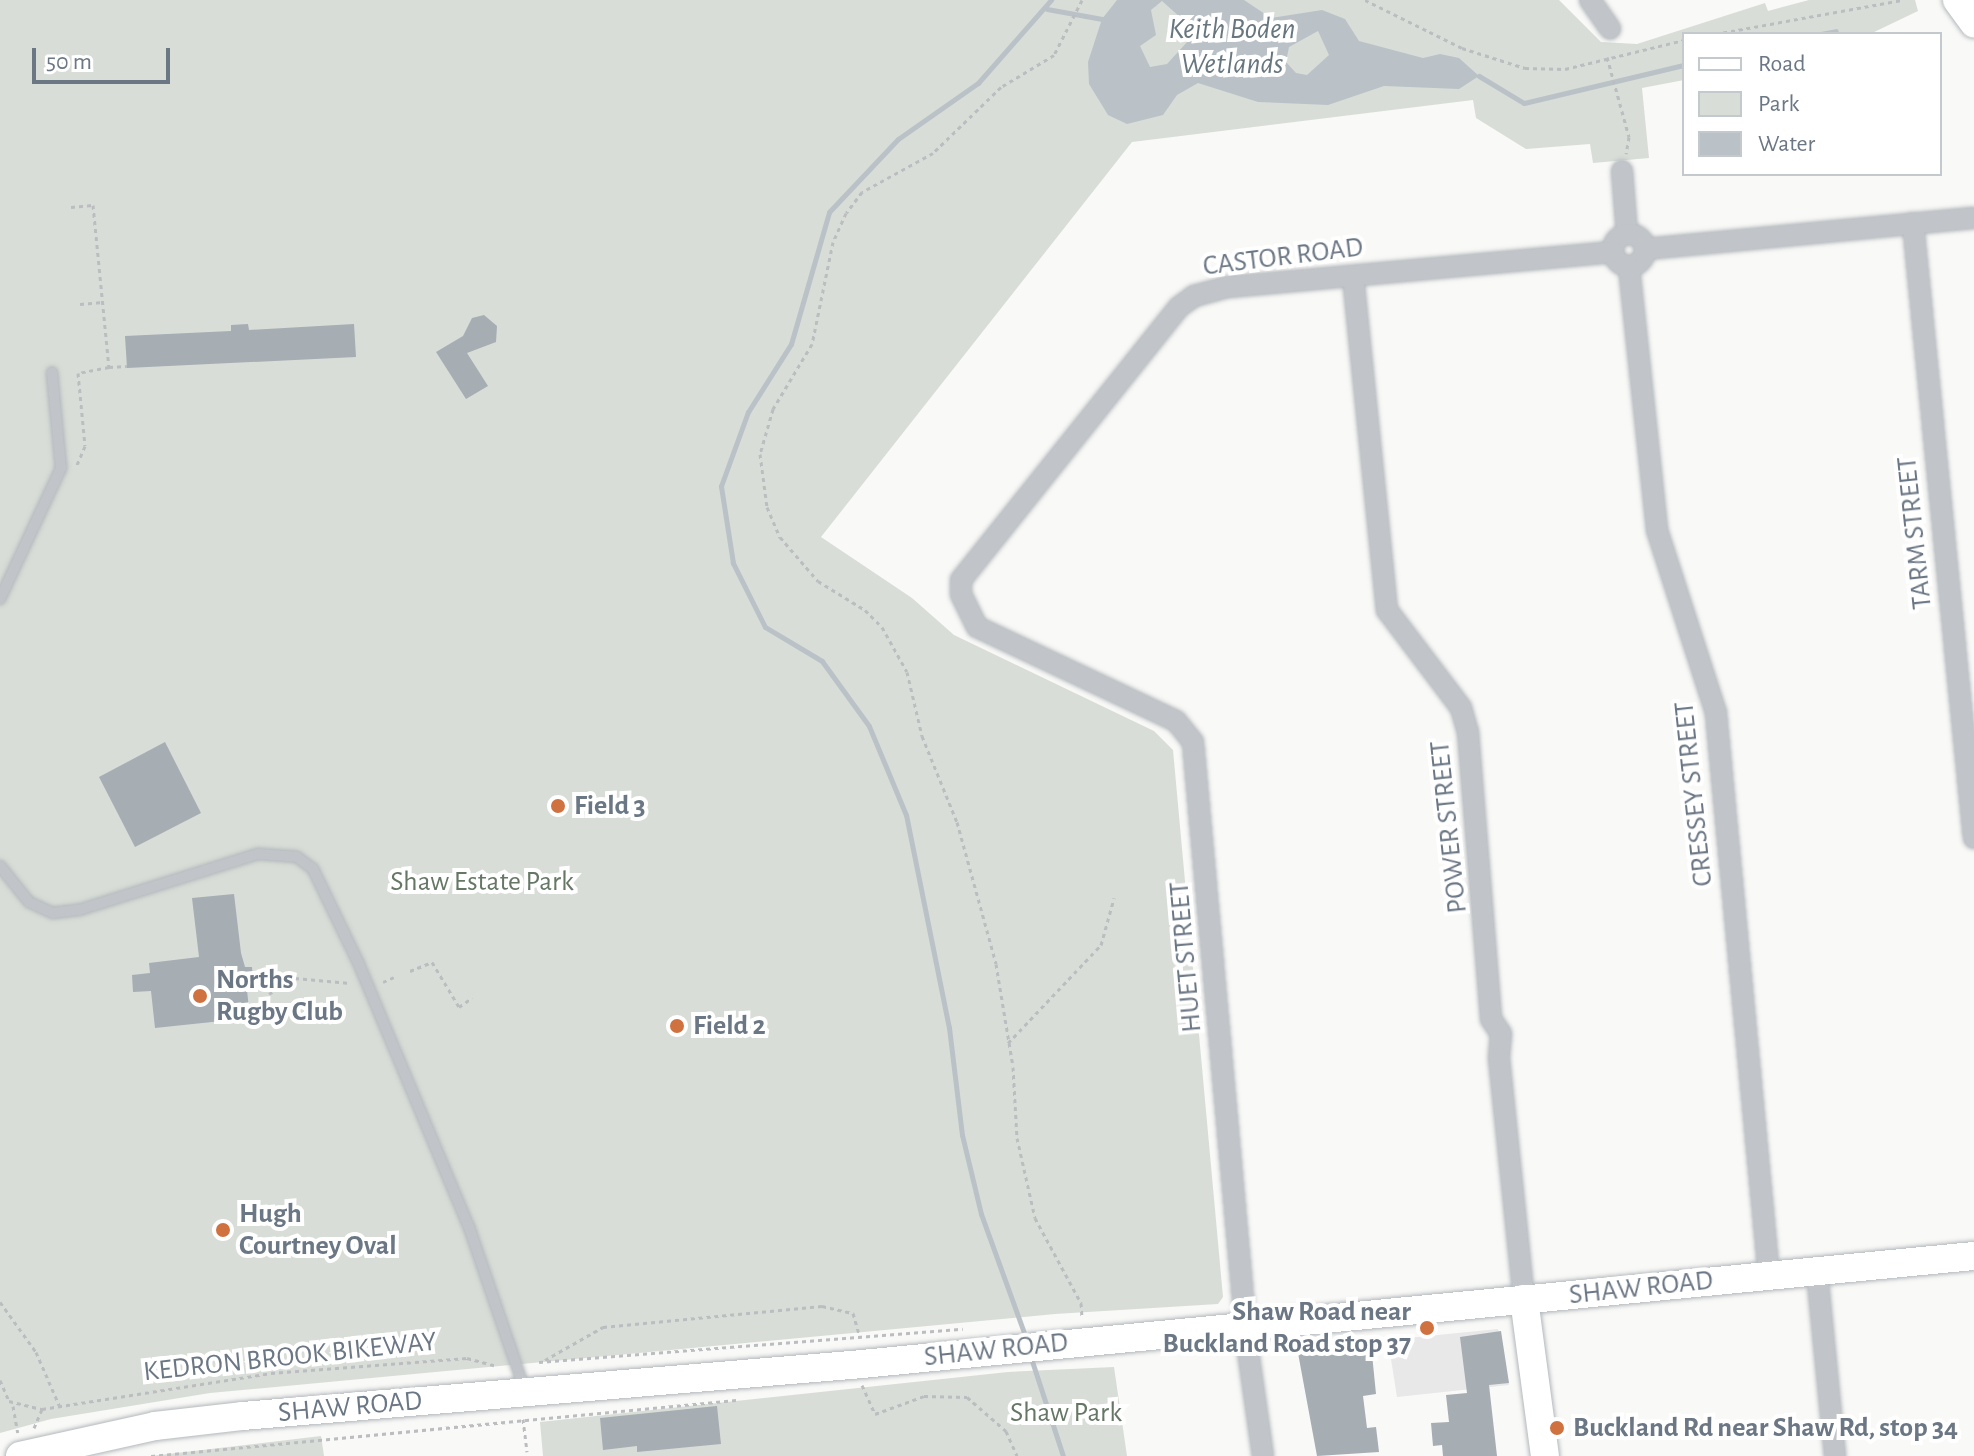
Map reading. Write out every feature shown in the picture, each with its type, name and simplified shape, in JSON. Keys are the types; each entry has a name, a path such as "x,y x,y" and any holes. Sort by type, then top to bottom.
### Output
{"street":[{"path":"1590,0 1610,29"},
{"path":"1957,0 1974,23"},
{"path":"1622,171 1627,234"},
{"path":"1645,249 1974,218"},
{"name":"TARM STREET","path":"1913,223 1974,838"},
{"path":"1627,234 1637,237 1645,249"},
{"path":"1627,234 1615,242 1613,252 1620,264 1629,267 1642,259 1645,249"},
{"name":"CASTOR ROAD","path":"960,589 966,567 1187,300 1214,289 1613,252"},
{"name":"CRESSEY STREET","path":"1629,267 1657,530 1716,713 1769,1276"},
{"name":"POWER STREET","path":"1353,276 1387,610 1461,708 1468,732 1493,999 1491,1015 1501,1034 1499,1058 1524,1299"},
{"name":"HUET STREET","path":"960,589 977,627 1168,717 1191,737 1247,1326 1263,1456"},
{"name":"SHAW ROAD","path":"19,1444 155,1426 524,1406 972,1340 1067,1331 1247,1326 1974,1256"},
{"path":"1817,1272 1835,1456"},
{"path":"1524,1299 1545,1456"}],"lane":[{"path":"0,599 61,468 52,372"},
{"path":"0,866 29,902 53,913 79,910 258,854 297,857 313,869 358,962 469,1227 524,1406"}],"path":[{"path":"1067,1331 1085,1317 1035,1218 1017,1138 1008,1043 996,964 957,822 922,736 907,672 882,627 865,610 818,581 780,537 767,507 760,454 773,409 812,344 833,242 846,213 862,192 933,153 1001,87 1054,55 1069,33 1082,0"},
{"path":"1365,0 1462,48 1525,68 1565,69 1682,40"},
{"path":"1726,32 1902,0"},
{"path":"1607,57 1626,127 1622,171"},
{"path":"71,207 93,205 109,367"},
{"path":"80,304 103,302"},
{"path":"73,475 85,446 78,373 127,366"},
{"path":"1008,1043 1101,945 1114,898"},
{"path":"410,971 432,962 459,1007 472,998"},
{"path":"377,984 394,977"},
{"path":"269,994 295,978 349,980 354,993"},
{"path":"0,1302 36,1352 59,1405"},
{"path":"860,1338 853,1313 822,1306 603,1327 539,1362 860,1338 972,1340"},
{"name":"KEDRON BROOK BIKEWAY","path":"14,1404 42,1409 271,1373 467,1358 494,1365"},
{"path":"0,1380 14,1404 19,1444"},
{"path":"862,1380 862,1389 875,1414 924,1396 967,1397 1006,1431 1017,1456"},
{"path":"848,1390 862,1389"},
{"path":"151,1456 524,1406 745,1399"},
{"path":"524,1406 527,1452"}],"shaded area":[{"path":"1498,1329 1509,1385 1397,1397 1388,1340"}],"green space":[{"name":"Shaw Estate Park","path":"0,0 1559,0 1601,42 1637,44 1765,3 1768,11 1809,0 1915,0 1918,11 1874,32 1682,32 1682,80 1642,88 1649,158 1593,163 1590,144 1526,149 1476,118 1473,100 1132,142 821,537 912,598 954,635 1154,731 1173,750 1223,1297 1218,1304 1055,1314 210,1393 51,1419 0,1433"},
{"name":"Shaw Park","path":"1114,1367 1127,1456 543,1456 540,1422 1008,1372"},
{"path":"321,1436 324,1456 151,1456"}],"water":[{"name":"Keith Boden Wetlands","path":"1117,0 1244,0 1271,18 1322,10 1345,19 1359,41 1423,58 1440,54 1459,58 1479,76 1459,89 1384,86 1328,105 1258,102 1198,83 1177,95 1163,115 1127,124 1108,115 1089,84 1088,62 1102,19","holes":["1162,1 1181,18 1188,41 1167,64 1150,67 1140,46 1156,35 1151,10","1318,31 1329,55 1307,75 1296,73 1286,62 1289,47"]}],"building":[{"path":"484,315 497,326 496,342 467,353 488,386 466,399 436,352 463,336 472,318"},
{"path":"248,324 249,330 354,324 356,357 127,368 125,336 231,331 231,325"},
{"path":"165,742 201,813 135,847 99,777"},
{"path":"234,894 241,953 245,967 252,967 253,980 246,981 250,1018 155,1028 151,991 133,992 132,975 150,973 149,963 199,957 192,898"},
{"path":"1501,1331 1509,1383 1489,1385 1497,1456 1443,1456 1442,1445 1433,1446 1431,1423 1449,1422 1446,1395 1467,1393 1460,1337"},
{"path":"1371,1344 1376,1394 1363,1396 1367,1428 1376,1427 1379,1452 1317,1456 1298,1353"},
{"path":"717,1406 721,1444 637,1452 637,1446 603,1450 600,1418"}],"waterway":[{"path":"1027,1341 981,1214 962,1135 949,1028 906,815 869,726 822,661 765,627 733,563 721,486 748,412 791,344 829,212 898,139 978,83 1051,0"},
{"path":"1047,9 1102,19"},
{"path":"1831,32 1836,31"},
{"path":"1479,76 1524,103 1682,65"},
{"path":"1031,1358 1063,1456"}],"place":[{"name":"Field 3","path":"558,806"},
{"name":"Norths Rugby Club","path":"200,996"},
{"name":"Field 2","path":"677,1026"},
{"name":"Hugh Courtney Oval","path":"223,1230"},
{"name":"Shaw Road near Buckland Road stop 37","path":"1427,1328"},
{"name":"Buckland Rd near Shaw Rd, stop 34","path":"1557,1428"}]}
